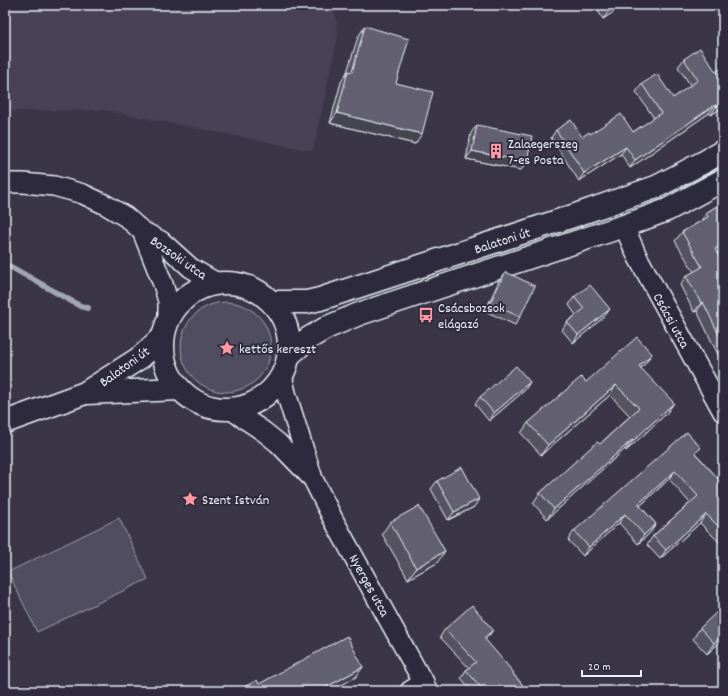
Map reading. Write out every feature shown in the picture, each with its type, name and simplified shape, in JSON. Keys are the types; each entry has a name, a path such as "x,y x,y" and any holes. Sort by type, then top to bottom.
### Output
{"main road":[{"name":"Balatoni út","path":"272,302 307,302 320,299 573,216 656,187 723,151"},
{"name":"Balatoni út","path":"289,355 309,338 328,327 359,314 668,210 723,180"},
{"path":"228,282 244,285 259,292 272,302 281,314 286,326 289,340 289,355 282,375 269,392 251,404 230,409 211,408 194,401 179,389 168,374 162,356 165,328 179,303 193,291 217,283 228,282"},
{"name":"Balatoni út","path":"5,422 85,393 141,357 165,328"},
{"name":"Balatoni út","path":"85,393 179,389"}],"street":[{"name":"Bozsoki utca","path":"5,183 54,186 83,194 126,217 142,231 161,242 191,268 217,283"},
{"name":"Csácsi utca","path":"624,226 637,256 723,412"},
{"name":"Bozsoki utca","path":"142,231 163,284 168,301 165,328"},
{"name":"Nyerges utca","path":"282,375 286,393 313,479 421,688"},
{"name":"Nyerges utca","path":"230,409 278,443 313,479"}],"shaded area":[{"path":"5,5 334,5 338,35 313,151 103,110 5,111"},
{"path":"226,302 243,306 258,315 267,330 271,347 267,364 258,379 243,388 226,392 209,388 194,379 185,364 181,347 185,330 194,315 209,306"},
{"path":"119,518 148,579 37,632 8,572"}],"building":[{"path":"605,5 617,5 609,11"},
{"path":"365,26 409,39 396,83 433,92 422,134 337,113 348,71 352,72"},
{"path":"700,48 716,72 723,67 723,102 716,107 715,105 635,160 626,147 584,173 556,130 571,120 582,137 589,132 590,134 621,114 633,132 661,113 642,84 657,74 673,98 698,80 684,59"},
{"name":"Zalaegerszeg 7-es Posta","path":"477,125 532,136 527,162 472,151"},
{"path":"723,202 723,244 715,249 723,265 723,343 703,302 701,303 686,276 702,267 682,232 708,217 706,213"},
{"path":"506,272 535,286 520,317 490,303"},
{"path":"590,285 610,309 578,335 567,322 584,309 574,297"},
{"path":"637,337 652,354 639,366 674,403 633,441 632,440 554,509 540,493 597,442 600,444 639,408 616,385 548,445 528,423 581,377 586,382"},
{"path":"516,366 530,382 494,413 480,397"},
{"path":"687,432 701,448 695,453 723,484 723,531 706,514 666,550 653,536 698,496 675,471 638,504 656,524 644,535 625,514 589,547 574,531"},
{"path":"462,467 479,499 454,512 437,481"},
{"path":"419,506 445,551 416,568 390,522"},
{"path":"472,605 493,630 484,638 528,691 484,691 466,670 476,662 445,629"},
{"path":"723,606 723,635 714,643 700,628"},
{"path":"347,636 363,667 319,691 237,691 257,680 259,684"}],"waterway":[{"path":"5,266 11,267 80,306 88,308"}],"place":[{"name":"Zalaegerszeg 7-es Posta","path":"496,151"},
{"name":"Csácsbozsok elágazó","path":"426,315"},
{"name":"kettős kereszt","path":"227,348"},
{"name":"Szent István","path":"190,499"}]}
